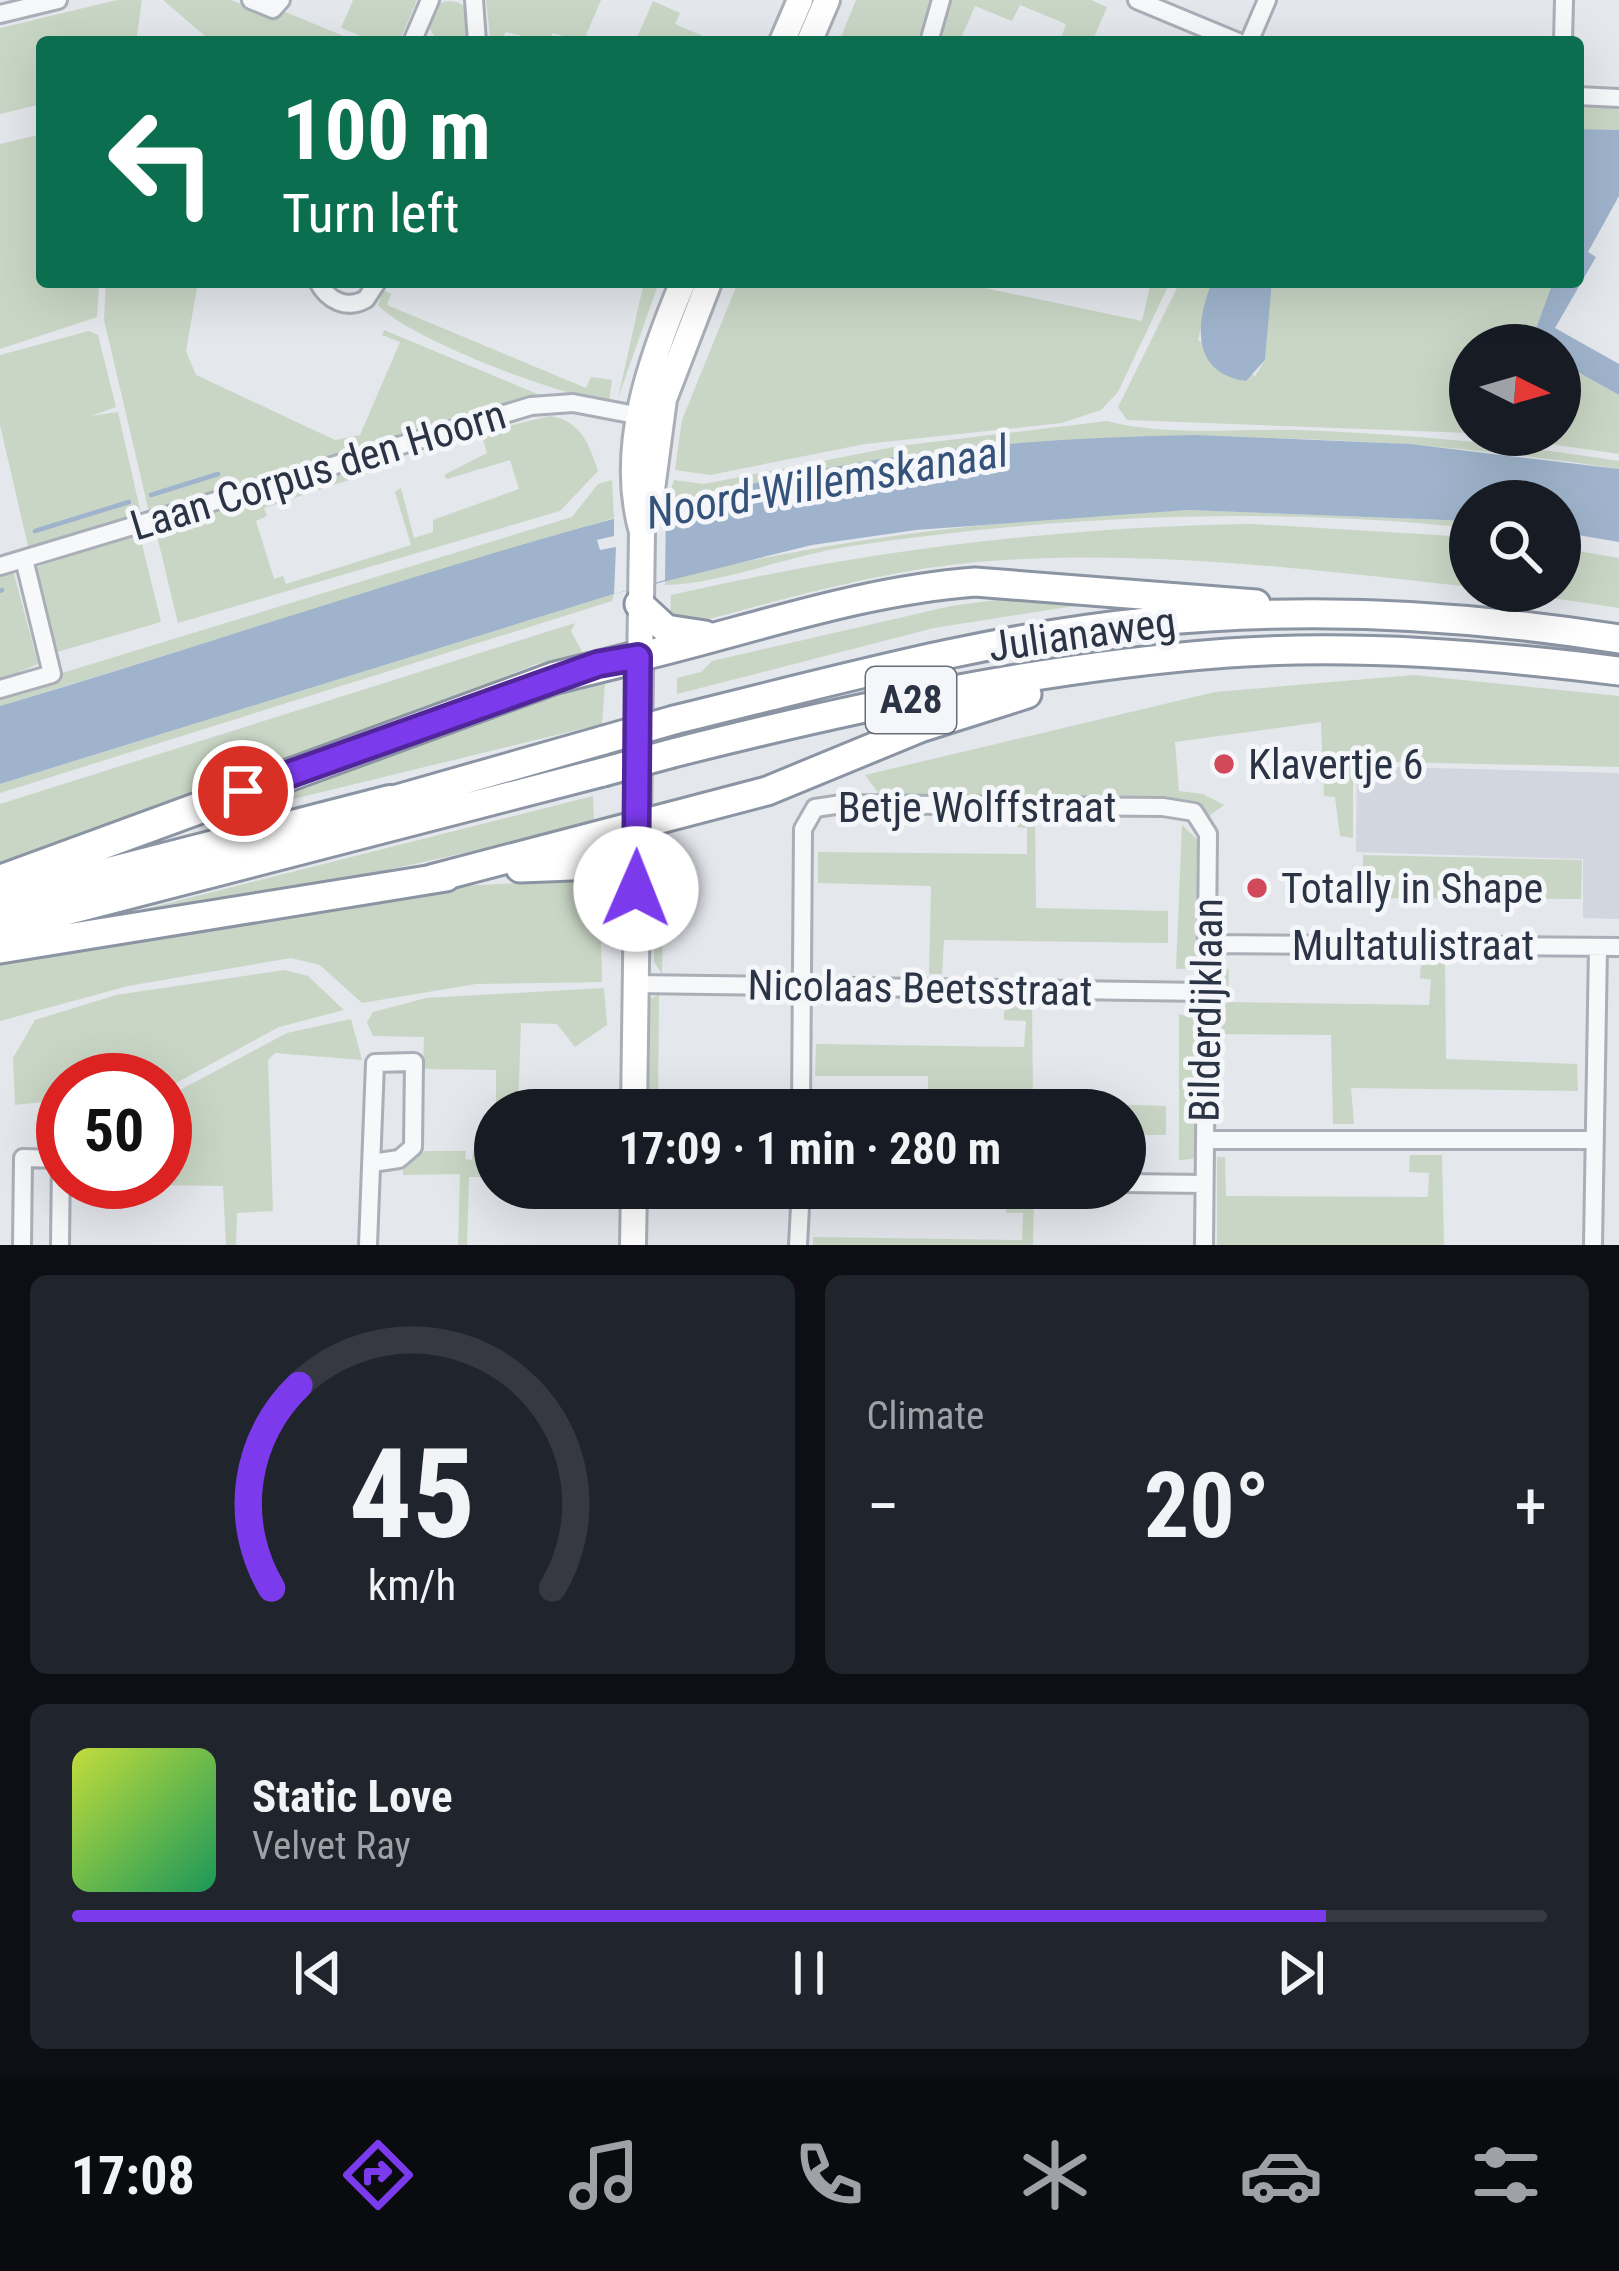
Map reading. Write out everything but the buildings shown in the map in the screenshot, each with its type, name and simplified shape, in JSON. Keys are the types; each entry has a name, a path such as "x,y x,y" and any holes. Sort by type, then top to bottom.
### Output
{"highway":[{"name":"A28","path":"0,881 571,673 866,596 975,582 1224,598 1301,613"},
{"path":"639,595 668,629 709,635"},
{"name":"Julianaweg","path":"0,901 390,801 674,720 1004,643 1144,622 1301,613 1493,621 1619,639"},
{"name":"Julianaweg","path":"0,928 820,716 1069,670 1304,651 1548,662 1619,671"},
{"name":"A28","path":"431,879 787,785 953,716 1152,661"},
{"name":"A28","path":"0,949 431,879 598,865 636,889"}],"main road":[{"path":"785,36 800,0"},
{"path":"812,36 827,0"},
{"path":"634,1089 643,518 657,344 680,288"},
{"path":"650,418 707,288"},
{"path":"633,1245 634,1209"}],"street":[{"path":"0,14 58,0"},
{"path":"251,0 273,9 281,0"},
{"path":"418,36 430,0"},
{"path":"474,0 477,36"},
{"path":"931,36 940,0"},
{"path":"1137,0 1224,36"},
{"path":"1252,36 1267,0"},
{"path":"1563,36 1564,0"},
{"path":"1584,96 1619,98"},
{"path":"322,288 329,298 348,305 366,299 372,288"},
{"name":"Laan Corpus den Hoorn","path":"0,566 532,406 573,403 650,418"},
{"path":"0,689 52,674 24,559"},
{"name":"Betje Wolffstraat","path":"802,985 803,829 815,808 842,803 1163,807"},
{"name":"Bilderdijklaan","path":"1163,807 1203,820 1207,944 1204,1245"},
{"name":"Multatulistraat","path":"1207,944 1619,947"},
{"path":"1593,1245 1598,947"},
{"name":"Nicolaas Beetsstraat","path":"634,984 1206,992"},
{"path":"801,1089 802,985"},
{"path":"368,1245 375,1063 414,1062 412,1147 399,1159 372,1163"},
{"path":"1205,1139 1594,1140"},
{"path":"22,1245 23,1158 61,1159 60,1245"},
{"path":"1146,1183 1204,1184"},
{"path":"799,1245 800,1209"}],"shaded area":[{"path":"1357,766 1619,773 1619,919 1583,918 1583,859 1356,852"}],"green space":[{"path":"117,0 142,0 137,36 36,36 36,105 0,114 0,28"},
{"path":"163,0 231,0 277,19 283,11 343,36 205,36"},
{"path":"353,0 417,0 402,36 361,36 341,28"},
{"path":"486,0 601,0 586,36 506,32 490,36"},
{"path":"856,0 935,0 919,36 841,36"},
{"path":"951,0 1091,0 1107,7 1095,36 1062,36 1066,24 1020,5 1012,21 975,6 962,36 942,36"},
{"path":"653,1 680,13 675,24 703,36 638,36"},
{"path":"442,2 458,2 470,14 466,36 434,36 430,30 430,14"},
{"path":"1584,104 1619,105 1619,130 1584,129"},
{"path":"36,135 36,288 99,288 97,317 0,349 0,144"},
{"path":"106,288 197,288 186,351 196,375 335,440 360,435 400,342 382,335 384,330 540,395 149,512 104,320"},
{"path":"643,288 657,288 618,398"},
{"path":"736,288 985,288 1142,321 1150,288 1167,288 1118,392 1101,410 1062,423 865,444 710,475 675,470 682,420"},
{"path":"1177,288 1211,288 1198,340 1255,376 1265,360 1271,288 1551,288 1538,324 1449,324 1449,432 1127,420 1118,407"},
{"path":"383,290 391,294 387,305 586,388 591,377 612,380 609,401 525,378 420,334 378,305"},
{"path":"89,331 98,335 116,407 91,416 118,412 141,514 28,546 0,425 0,355"},
{"path":"1581,374 1619,395 1619,454 1581,449"},
{"path":"549,416 568,422 582,434 598,471 560,511 178,623 158,540 160,526 379,459 382,469 264,508 267,516 256,521 274,579 283,576 286,584 411,545 395,492 401,488 414,538 433,532 433,520 519,489 510,460 447,479 444,475 487,453 481,433"},
{"path":"1107,421 1178,430 1299,430 1449,440 1449,449 1258,438 1024,447 906,460 666,504 674,480 704,484 899,446"},
{"path":"1520,456 1581,456 1619,461 1619,469"},
{"path":"612,480 614,518 0,706 0,692 572,517 598,484"},
{"path":"1187,510 1449,520 1449,526 1315,517 1083,521 852,546 710,580 665,585 665,580 730,565 859,541 1055,518"},
{"path":"1252,524 1449,536 1449,585 1224,562 1039,558 904,572 690,624 670,618 671,595 743,579 960,544"},
{"path":"139,532 161,622 57,652 34,568"},
{"path":"1581,552 1619,558 1619,608 1581,602"},
{"path":"13,570 38,664 0,680 0,574"},
{"path":"614,594 612,601 0,793 0,784"},
{"path":"1041,594 1112,600 934,628 677,694 677,678 701,672 712,661 951,606"},
{"path":"575,623 571,631 585,657 536,664 466,693 467,698 0,870 0,804"},
{"path":"606,670 602,724 289,800 43,869"},
{"path":"1414,675 1619,696 1619,767 1353,761 1353,838 1340,836 1335,797 1324,796 1321,722 1175,742 1179,791 1203,794 1224,805 1209,816 1191,803 1178,802 879,794 865,775 1215,692"},
{"path":"593,796 594,824 306,888 42,935"},
{"path":"1024,812 1035,812 1036,908 1168,911 1168,943 944,940 942,974 929,974 931,886 818,883 818,852 1027,854 1027,828 1016,827"},
{"path":"1182,825 1199,841 1197,962 1193,968 1176,969"},
{"path":"665,833 662,974 654,962 658,851"},
{"path":"1363,855 1582,860 1581,899 1349,898 1350,882 1363,882"},
{"path":"600,879 602,982 476,984 362,1003 320,965 291,958 128,986 0,1021 0,959 458,886"},
{"path":"1445,961 1446,1059 1577,1064 1578,1091 1351,1088 1354,1124 1333,1124 1331,1035 1219,1034 1223,969 1229,969 1228,1002 1429,1005 1431,980 1420,978 1421,962"},
{"path":"285,970 308,976 344,1010 279,1027 192,1074 192,1053 36,1053 36,1103 15,1105 13,1058 35,1020 116,995"},
{"path":"604,988 607,1025 575,1047 557,1024 521,1023 519,1089 496,1089 496,1070 423,1069 424,1037 373,1036 367,1022 373,1012 426,998"},
{"path":"659,994 658,1089 646,1089 647,1022 642,1014 646,1001"},
{"path":"1032,1000 1033,1089 928,1089 928,1076 815,1076 816,1044 1024,1047 1026,1021 1004,1020 1004,1011"},
{"path":"1179,1014 1196,1019 1197,1150 1193,1159 1179,1160"},
{"path":"351,1019 362,1060 275,1053 268,1060 273,1211 237,1213 236,1245 226,1245 223,1186 192,1186 192,1084 287,1033"},
{"path":"1146,1105 1166,1106 1166,1135 1146,1135"},
{"path":"425,1151 466,1151 465,1159 472,1160 473,1151 467,1245 458,1245 460,1174 403,1175 403,1169"},
{"path":"1410,1155 1442,1155 1444,1245 1217,1245 1217,1157 1225,1157 1226,1196 1428,1197 1429,1173 1409,1172"},
{"path":"1006,1209 1034,1209 1033,1245 813,1245 813,1237 1022,1240 1023,1213 1006,1213"}],"water":[{"path":"1584,129 1619,130 1619,196 1588,252 1596,257 1584,278"},
{"path":"1210,288 1271,288 1265,360 1246,381 1215,368 1207,357 1202,314"},
{"path":"1551,288 1578,288 1557,324 1538,324"},
{"path":"1581,343 1619,364 1619,395 1581,374"},
{"name":"Noord-Willemskanaal","path":"1196,435 1410,444 1449,449 1449,456 1510,456 1619,469 1619,542 1581,536 1581,480 1449,480 1449,520 1187,510 916,530 812,545 614,594 0,784 0,706 496,552 696,497 895,457 1096,438"}],"pier":[{"path":"666,504 665,580 614,594 616,547 600,550 597,540 614,536 614,518"}],"waterway":[{"path":"151,495 218,474"},
{"path":"35,531 129,502"}],"place":[{"name":"Klavertje 6","path":"1224,764"},
{"name":"Totally in Shape","path":"1257,888"}],"route":[{"path":"243,791 598,664 638,657 636,889"}]}
